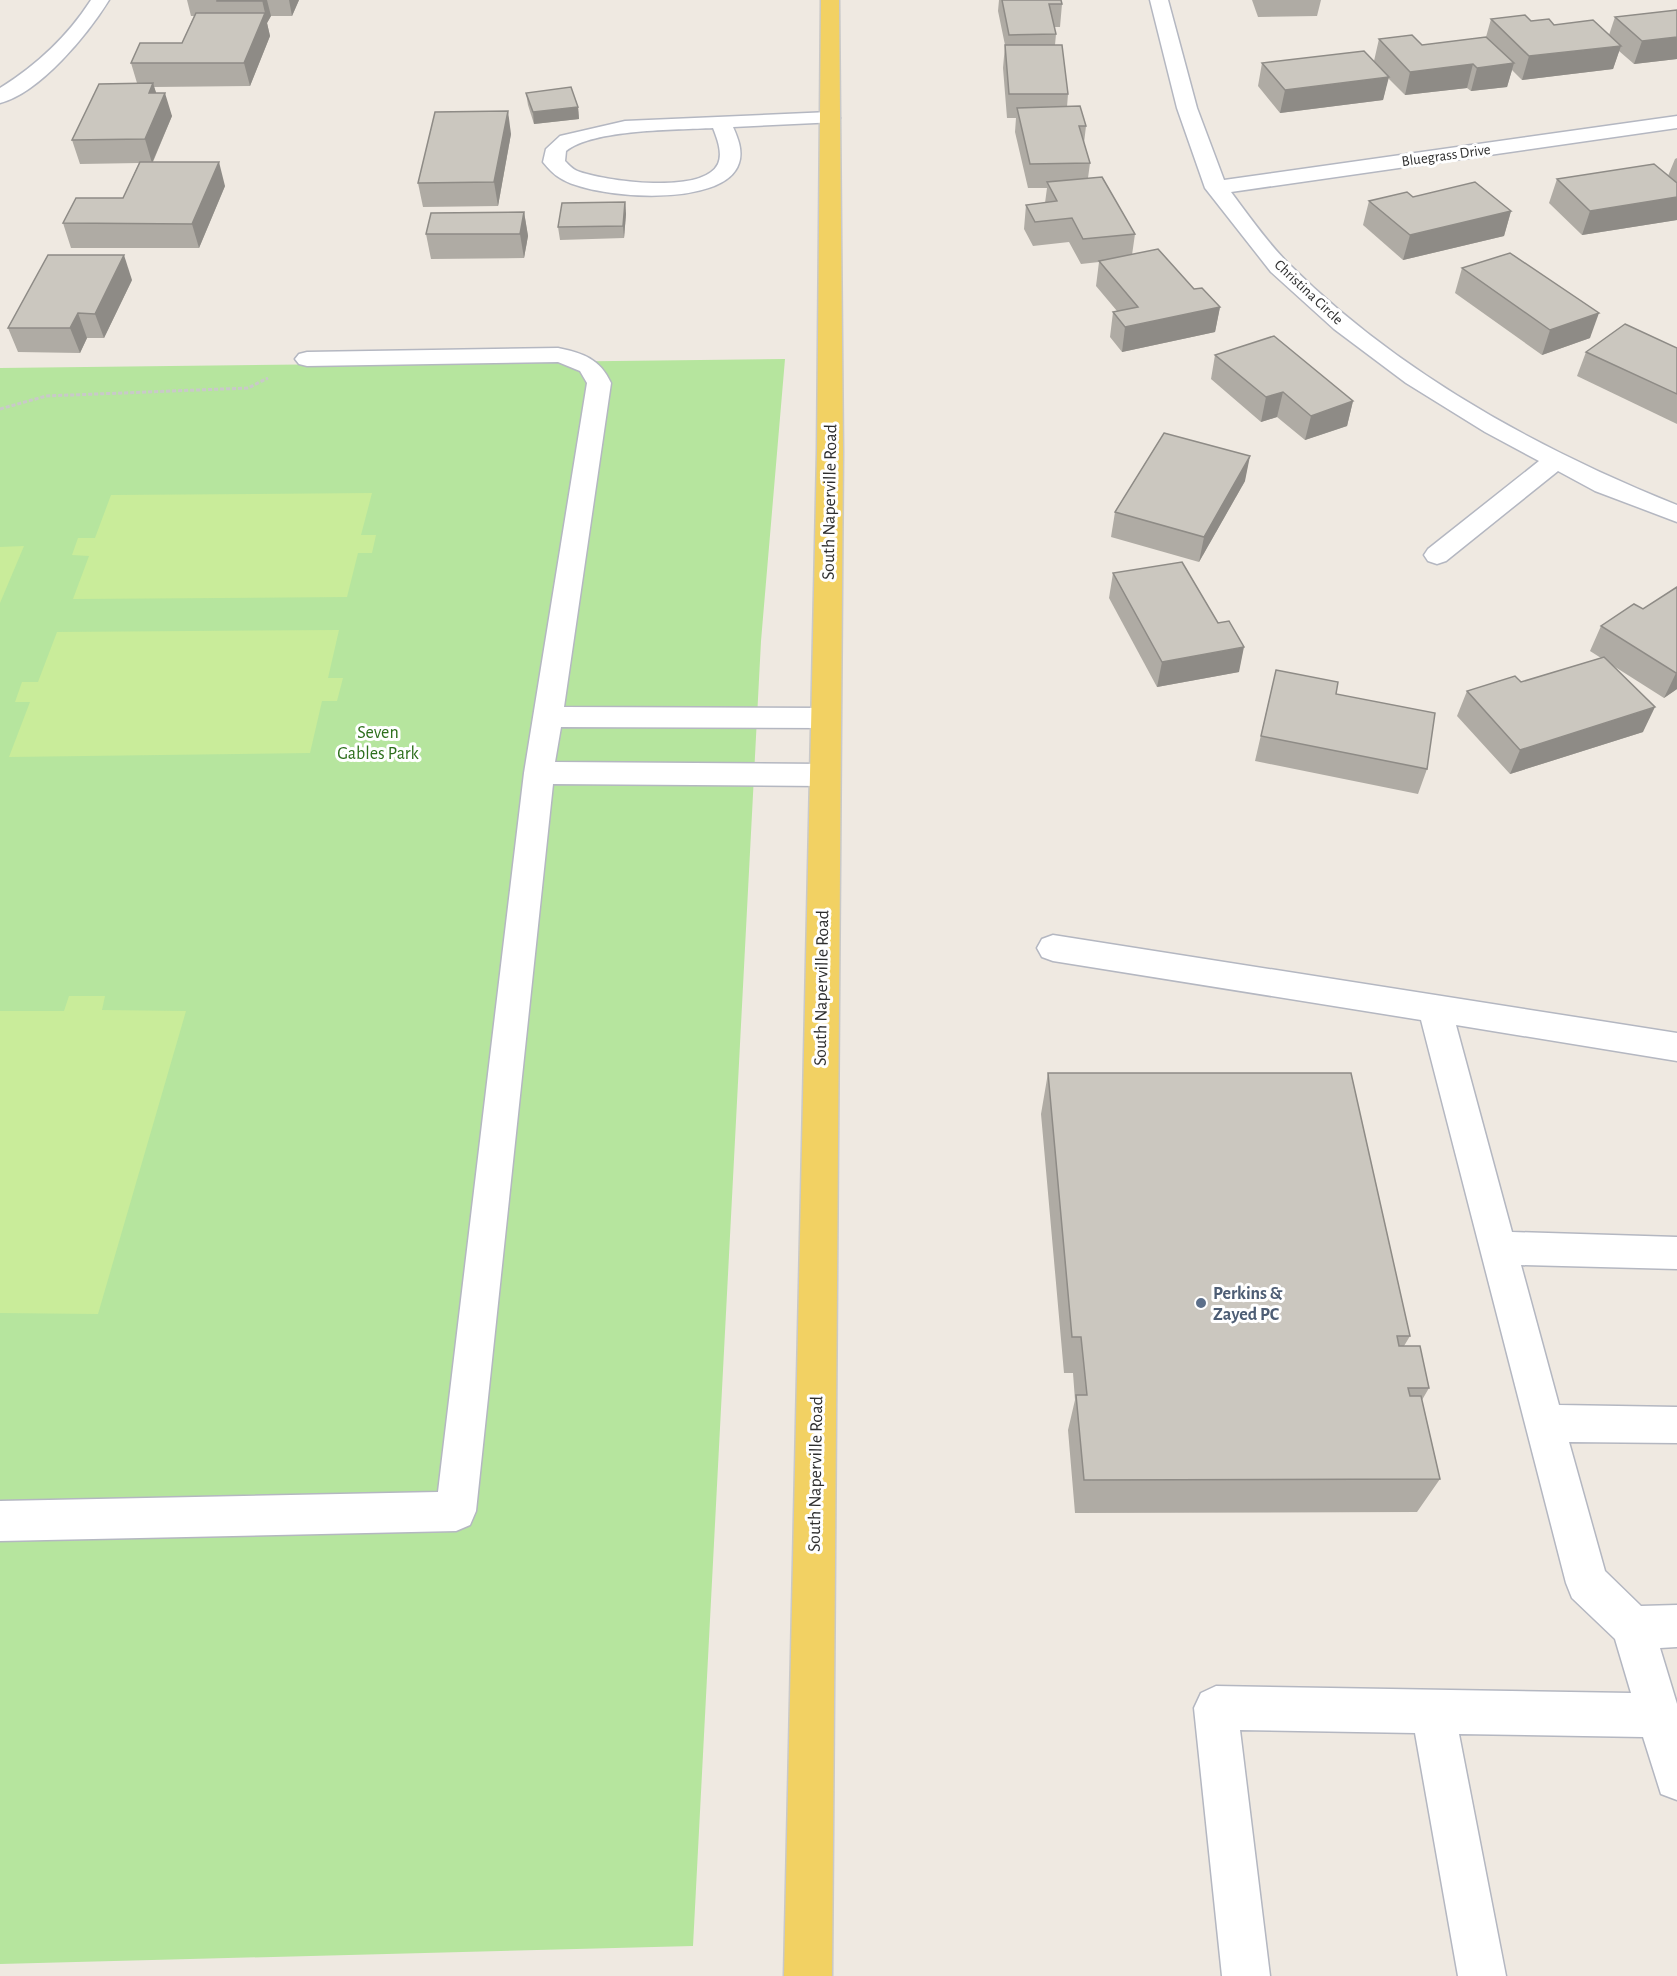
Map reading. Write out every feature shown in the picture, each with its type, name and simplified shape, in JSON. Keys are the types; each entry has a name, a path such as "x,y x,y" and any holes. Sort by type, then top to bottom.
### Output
{"main road":[{"name":"South Naperville Road","path":"808,1976 830,417 830,0"}],"street":[{"path":"0,97 55,58 72,42 100,0"},
{"name":"Christina Circle","path":"1159,0 1187,108 1216,188 1279,267 1342,324 1415,378 1494,427 1556,461 1604,485 1677,514"},
{"path":"721,121 732,152 726,169 714,181 641,188 600,185 568,175 554,162 556,149 567,140 625,127 721,121 830,118"},
{"name":"Bluegrass Drive","path":"1216,188 1677,122"},
{"path":"0,1521 456,1511 539,773 599,383 594,371 582,360 558,355 307,359"},
{"path":"1437,555 1556,461"},
{"path":"548,717 825,718"},
{"path":"539,773 824,776"},
{"path":"1053,948 1677,1047"},
{"path":"1434,1007 1587,1583 1633,1627 1677,1778"},
{"path":"1497,1248 1677,1253"},
{"path":"1544,1423 1677,1425"},
{"path":"1633,1627 1677,1626"},
{"path":"1246,1976 1215,1708 1659,1715"},
{"path":"1433,1710 1482,1976"}],"path":[{"path":"0,409 46,396 248,388 307,359"}],"green space":[{"name":"Seven Gables Park","path":"785,359 761,641 693,1946 0,1964 0,368"},
{"path":"372,493 361,535 376,535 372,553 358,553 347,597 73,599 89,556 72,555 78,538 95,538 111,495"},
{"path":"24,546 0,603 0,547"},
{"path":"339,630 328,678 343,678 337,701 322,701 310,753 9,757 30,702 15,702 22,682 38,682 57,632"},
{"path":"69,996 105,996 102,1010 186,1011 98,1314 0,1313 0,1011 64,1011"}],"building":[{"path":"262,0 262,1 217,1"},
{"path":"1002,0 1061,0 1062,4 1049,4 1056,34 1009,35"},
{"path":"1677,10 1677,37 1642,41 1615,17"},
{"path":"196,13 265,13 244,63 131,63 140,43 182,43"},
{"path":"1525,15 1531,21 1549,19 1554,25 1593,20 1621,46 1529,56 1491,19"},
{"path":"1412,35 1422,45 1486,37 1514,63 1477,68 1473,64 1410,72 1379,39"},
{"path":"1005,45 1062,45 1068,94 1009,94"},
{"path":"1364,51 1389,77 1285,90 1262,63"},
{"path":"153,83 149,93 165,93 145,139 72,140 99,84"},
{"path":"571,87 578,107 533,112 526,93"},
{"path":"1080,106 1086,126 1079,126 1090,163 1030,164 1017,108"},
{"path":"508,111 494,182 418,183 435,112"},
{"path":"140,162 219,162 192,224 63,223 76,198 123,198"},
{"path":"1654,164 1677,183 1677,197 1590,211 1557,179"},
{"path":"1102,177 1135,234 1083,239 1072,218 1035,222 1026,205 1057,201 1047,182"},
{"path":"1475,182 1511,211 1410,235 1369,201 1407,192 1413,197"},
{"path":"625,202 623,226 558,227 562,203"},
{"path":"524,212 520,234 426,234 431,213"},
{"path":"1158,249 1194,289 1202,288 1220,307 1125,327 1113,312 1138,307 1099,261"},
{"path":"1510,253 1599,313 1550,330 1462,268"},
{"path":"48,255 124,255 95,314 78,313 70,328 8,328"},
{"path":"1625,324 1677,348 1677,394 1586,352"},
{"path":"1274,336 1353,401 1311,416 1283,392 1266,397 1215,355"},
{"path":"1164,433 1250,456 1204,537 1115,512"},
{"path":"1182,562 1218,623 1229,621 1244,647 1162,662 1113,573"},
{"path":"1677,587 1676,673 1601,626 1634,604 1643,609"},
{"path":"1604,657 1655,707 1520,750 1467,691 1515,676 1521,682"},
{"path":"1276,670 1338,682 1336,694 1435,713 1427,769 1261,736"},
{"path":"1048,1073 1351,1073 1410,1336 1397,1336 1399,1346 1420,1346 1429,1388 1408,1388 1410,1396 1421,1396 1440,1479 1084,1480 1076,1395 1087,1395 1081,1337 1072,1337"}],"place":[{"name":"Perkins & Zayed PC","path":"1201,1303"}]}
